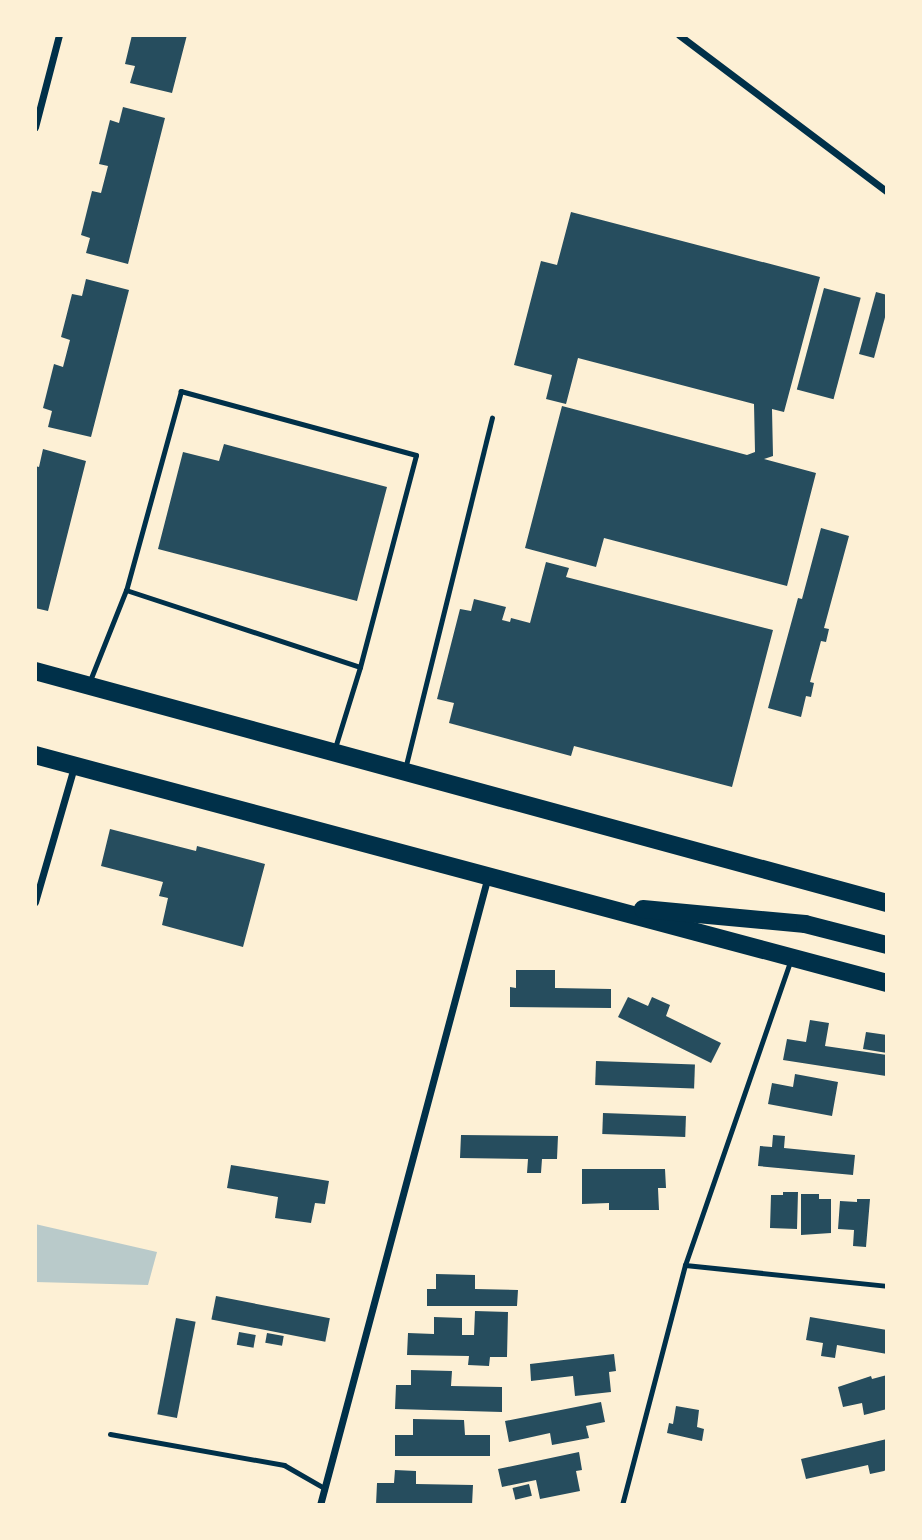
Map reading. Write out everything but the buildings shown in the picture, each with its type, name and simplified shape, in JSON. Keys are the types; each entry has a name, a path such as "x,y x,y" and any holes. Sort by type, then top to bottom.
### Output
{"main road":[{"path":"35,671 887,903"},
{"path":"35,755 887,984"},
{"path":"594,904 805,925 887,945"}],"street":[{"path":"35,127 60,35"},
{"path":"678,35 887,192"},
{"path":"35,902 74,766"},
{"path":"320,1505 488,875"}],"lane":[{"path":"88,686 126,590 181,391 416,455 360,667 333,752"},
{"path":"405,772 492,418"},
{"path":"126,590 360,667"},
{"path":"622,1505 685,1265 791,958"},
{"path":"685,1265 887,1286"},
{"path":"110,1434 284,1465 324,1488"}],"shaded area":[{"path":"35,1224 157,1252 148,1285 35,1282"}]}
